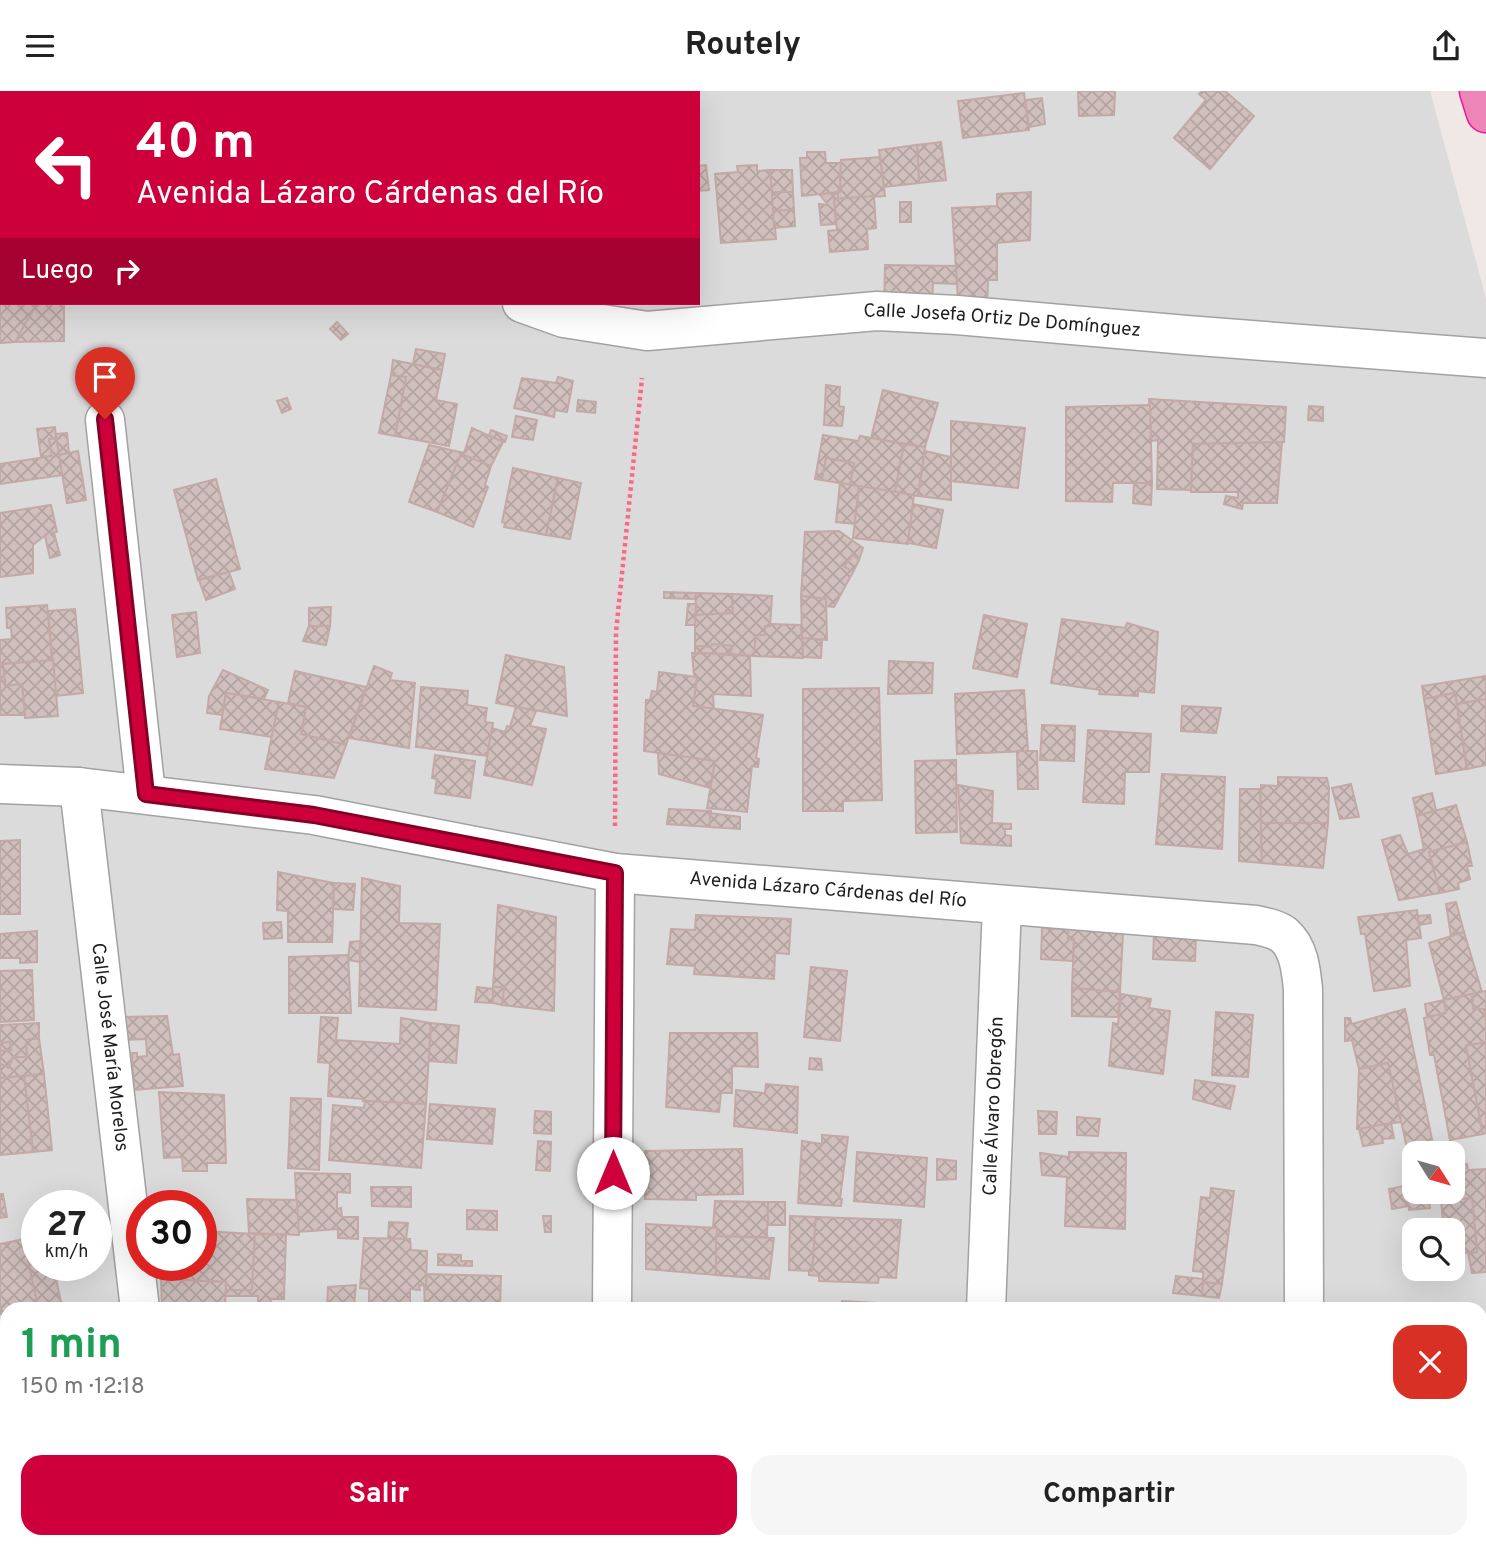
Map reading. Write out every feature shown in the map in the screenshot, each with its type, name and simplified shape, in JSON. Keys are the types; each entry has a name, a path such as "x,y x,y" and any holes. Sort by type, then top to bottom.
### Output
{"highway":[{"path":"1479,91 1486,113"}],"street":[{"name":"Calle Josefa Ortiz De Domínguez","path":"528,305 564,318 647,331 877,311 957,315 1486,358"},
{"path":"105,419 146,794"},
{"name":"Avenida Lázaro Cárdenas del Río","path":"0,784 79,787 314,815 615,873 1256,925 1272,929 1284,936 1294,949 1301,967 1303,989 1304,1302"},
{"name":"Calle José María Morelos","path":"79,787 139,1302"},
{"path":"612,1302 615,873"},
{"name":"Calle Álvaro Obregón","path":"986,1302 1002,905"}],"path":[{"path":"615,873 617,632 647,331"}],"shaded area":[{"path":"700,91 1430,91 1486,298 1486,1302 0,1302 0,305 700,305"}],"building":[{"path":"1078,91 1115,91 1114,115 1079,116"},
{"path":"1202,91 1225,91 1254,116 1210,169 1174,138 1206,100 1199,94"},
{"path":"1024,93 1029,130 963,138 958,101"},
{"path":"1042,98 1045,124 1029,127 1025,100"},
{"path":"941,142 946,180 919,183 917,145"},
{"path":"917,145 919,183 884,187 879,150"},
{"path":"807,152 825,152 826,163 841,163 840,192 802,196 800,158 807,158"},
{"path":"880,157 885,196 838,199 841,160"},
{"path":"706,165 709,190 700,191 700,166"},
{"path":"757,165 757,171 770,170 776,239 721,243 715,174 738,172 737,166"},
{"path":"770,170 792,170 793,192 776,192 776,195 772,195"},
{"path":"776,192 793,192 794,210 773,211 772,195 776,195"},
{"path":"838,192 838,199 834,199 836,224 821,225 819,204 828,205 820,195"},
{"path":"1031,192 1030,240 997,243 997,280 988,280 987,312 959,314 952,208 997,206 997,194"},
{"path":"874,196 876,228 867,229 868,249 830,252 828,231 837,230 834,199"},
{"path":"900,202 911,202 911,222 900,222"},
{"path":"794,210 795,226 774,228 773,211"},
{"path":"885,265 956,266 957,284 933,283 932,307 884,307"},
{"path":"0,305 36,305 15,342 0,343"},
{"path":"36,305 64,305 64,341 15,342"},
{"path":"337,322 348,334 341,340 330,329"},
{"path":"416,349 445,354 442,370 413,364"},
{"path":"393,360 442,370 436,400 457,404 449,446 395,436 406,377 391,375"},
{"path":"391,375 406,377 395,436 379,433"},
{"path":"558,377 573,381 567,412 555,410 554,417 514,408 522,378 556,383"},
{"path":"826,385 840,387 839,406 844,407 842,426 824,425"},
{"path":"883,390 938,403 925,447 871,438"},
{"path":"287,398 291,409 282,413 277,401"},
{"path":"1149,399 1286,407 1284,442 1193,444 1191,490 1157,489 1158,440 1151,441"},
{"path":"578,400 596,402 595,413 577,411"},
{"path":"1150,405 1152,483 1113,483 1112,502 1066,501 1066,407"},
{"path":"1309,406 1323,407 1323,421 1308,420"},
{"path":"516,416 537,420 533,440 512,437"},
{"path":"951,421 1025,428 1018,488 951,481"},
{"path":"55,427 56,438 49,439 52,456 41,457 37,429"},
{"path":"472,428 503,442 491,466 461,454 437,512 409,502 429,445 464,453"},
{"path":"491,430 507,436 505,442 489,436"},
{"path":"67,433 69,453 59,455 56,434"},
{"path":"823,435 858,441 860,436 904,444 895,492 850,485 854,463 826,458 822,480 815,479"},
{"path":"56,438 63,475 0,484 0,464 52,456 49,439"},
{"path":"1282,442 1277,503 1243,503 1242,509 1224,504 1226,496 1238,498 1238,492 1191,492 1193,444"},
{"path":"904,444 925,447 918,496 895,492"},
{"path":"78,451 86,500 67,503 59,455"},
{"path":"925,451 951,457 951,500 918,496"},
{"path":"461,454 491,466 485,485 488,487 473,527 437,512"},
{"path":"826,458 854,463 850,485 822,480"},
{"path":"513,468 558,478 546,535 504,527 505,523 502,522"},
{"path":"558,478 581,483 570,539 546,535"},
{"path":"216,479 240,569 198,580 174,490"},
{"path":"840,483 859,486 855,524 836,522"},
{"path":"1134,483 1152,483 1151,505 1133,503"},
{"path":"859,486 914,495 908,544 853,538"},
{"path":"913,504 943,510 936,548 908,543"},
{"path":"51,505 57,532 48,533 33,545 33,573 0,577 0,513"},
{"path":"839,531 863,548 859,560 853,555 844,566 853,572 834,607 826,606 826,599 801,596 805,532"},
{"path":"54,533 60,555 50,558 45,536"},
{"path":"853,555 859,560 853,572 844,566"},
{"path":"229,572 235,589 206,600 199,580"},
{"path":"664,592 696,593 695,599 664,598"},
{"path":"696,593 732,594 733,613 695,615"},
{"path":"732,594 772,596 770,626 765,626 765,635 756,635 754,656 730,654 732,646 695,646 695,615 733,613"},
{"path":"801,596 826,599 827,640 802,638"},
{"path":"688,604 696,604 695,625 686,625"},
{"path":"47,605 52,660 0,664 0,640 12,639 11,628 7,628 6,608"},
{"path":"331,607 330,626 309,626 309,608"},
{"path":"75,609 83,693 56,696 48,611"},
{"path":"196,612 200,653 177,657 172,615"},
{"path":"984,615 1027,624 1017,677 973,668"},
{"path":"1062,619 1125,628 1127,623 1158,632 1154,693 1138,691 1138,696 1099,694 1100,690 1051,683"},
{"path":"801,625 803,658 754,656 756,635 765,635 765,626"},
{"path":"309,626 330,626 326,645 303,641"},
{"path":"802,638 822,640 821,658 803,657"},
{"path":"712,644 732,646 730,654 695,653 695,646 711,647"},
{"path":"692,653 750,656 751,696 713,694 714,709 693,706 697,677 694,676"},
{"path":"506,655 564,667 567,716 496,703"},
{"path":"53,660 58,716 25,718 22,684 5,686 3,664"},
{"path":"889,661 933,663 932,693 888,694"},
{"path":"0,664 3,664 5,686 22,684 25,715 0,715"},
{"path":"374,666 392,673 390,680 415,683 409,748 349,738"},
{"path":"223,670 268,690 264,699 226,693 222,715 207,713 209,696"},
{"path":"295,671 366,687 346,745 301,734 306,707 288,703"},
{"path":"659,672 697,677 693,706 763,715 756,758 759,759 758,767 752,766 747,812 707,808 715,761 644,751 646,700 650,700 652,691 657,692"},
{"path":"1486,676 1486,699 1457,704 1455,693 1424,699 1422,686"},
{"path":"421,687 468,691 467,705 487,708 485,722 493,723 487,756 416,747"},
{"path":"879,688 882,800 843,801 843,811 803,811 803,689"},
{"path":"1024,690 1028,751 957,754 955,694"},
{"path":"226,693 279,702 272,737 220,729"},
{"path":"1455,693 1467,769 1436,774 1424,699"},
{"path":"1486,699 1486,765 1467,769 1457,704"},
{"path":"279,702 306,707 301,734 346,745 334,778 265,769"},
{"path":"1182,706 1221,708 1216,733 1181,731"},
{"path":"516,707 536,711 530,726 546,729 532,785 484,775 492,728 505,732 507,726 510,727"},
{"path":"1042,725 1075,726 1074,761 1040,760"},
{"path":"1088,730 1151,734 1149,772 1125,772 1124,804 1083,802"},
{"path":"1017,751 1037,751 1038,789 1018,789"},
{"path":"658,753 715,761 710,788 659,774"},
{"path":"435,755 475,761 470,798 435,793 437,779 432,778"},
{"path":"956,760 957,832 916,833 915,761"},
{"path":"1162,774 1225,777 1222,849 1156,844"},
{"path":"1278,777 1327,778 1328,823 1260,823 1261,785 1278,786"},
{"path":"1351,784 1359,817 1340,819 1332,788"},
{"path":"958,785 993,791 992,823 1011,824 1011,829 1005,829 1005,835 1011,836 1011,846 961,843"},
{"path":"1240,789 1260,789 1262,863 1239,861"},
{"path":"1432,793 1436,810 1417,816 1413,798"},
{"path":"1456,805 1467,842 1429,852 1440,893 1399,900 1382,840 1400,835 1408,854 1424,849 1417,816"},
{"path":"669,809 711,811 710,827 667,824"},
{"path":"710,813 740,817 740,829 710,827"},
{"path":"1261,823 1328,823 1323,868 1262,863"},
{"path":"20,840 20,914 0,914 0,841"},
{"path":"1467,842 1472,866 1467,866 1470,879 1458,883 1459,889 1440,893 1429,852"},
{"path":"278,872 334,883 332,942 288,942 288,911 277,910"},
{"path":"362,878 400,886 399,923 440,924 436,1010 359,1006"},
{"path":"334,883 355,884 353,910 333,909"},
{"path":"1456,902 1464,932 1451,936 1446,904"},
{"path":"498,905 556,917 554,1011 502,1005 504,987 493,987"},
{"path":"1417,910 1421,938 1406,940 1410,986 1374,991 1365,934 1361,934 1358,917"},
{"path":"696,915 791,919 789,954 775,953 774,979 694,974 695,966 667,964 671,929 695,930"},
{"path":"1430,915 1431,923 1419,925 1418,916"},
{"path":"281,922 282,938 264,939 263,923"},
{"path":"1042,928 1068,929 1068,940 1074,939 1073,961 1041,959"},
{"path":"1068,929 1123,933 1120,992 1072,988 1074,939 1068,940"},
{"path":"37,931 37,962 20,963 20,958 0,958 0,934"},
{"path":"1464,932 1482,992 1444,1000 1429,943"},
{"path":"1154,934 1196,936 1195,961 1153,959"},
{"path":"360,941 360,962 348,960 350,942"},
{"path":"348,955 351,1013 289,1013 289,957"},
{"path":"811,967 847,971 840,1041 804,1037"},
{"path":"32,970 34,1020 0,1022 0,971"},
{"path":"477,987 493,989 493,1003 475,1002"},
{"path":"493,987 504,987 502,1005 493,1003"},
{"path":"1072,988 1120,992 1118,1017 1072,1016"},
{"path":"1486,991 1486,1021 1484,1009 1473,1009 1472,994"},
{"path":"1121,994 1151,999 1149,1008 1170,1011 1163,1074 1109,1066 1113,1023 1118,1024"},
{"path":"1472,994 1473,1009 1484,1009 1486,1021 1486,1042 1466,1046 1483,1134 1450,1140 1424,1018 1446,1013 1444,1000"},
{"path":"1444,1000 1446,1013 1427,1017 1425,1004"},
{"path":"1405,1009 1432,1141 1405,1141 1388,1063 1359,1069 1352,1040 1345,1041 1345,1018 1350,1018 1352,1024"},
{"path":"1216,1012 1253,1015 1248,1077 1212,1075"},
{"path":"167,1016 173,1055 179,1054 183,1086 134,1090 132,1053 137,1053 137,1057 147,1056 146,1039 124,1040 121,1017"},
{"path":"321,1017 338,1018 336,1040 400,1044 401,1018 431,1023 426,1104 363,1101 364,1099 328,1096 330,1063 318,1062"},
{"path":"39,1023 39,1038 26,1040 27,1057 13,1057 9,1068 0,1064 0,1051 11,1050 10,1042 0,1043 0,1025"},
{"path":"431,1023 459,1026 456,1063 429,1061"},
{"path":"670,1033 757,1033 758,1067 732,1066 732,1093 721,1093 719,1112 666,1107"},
{"path":"39,1038 44,1074 0,1078 0,1064 9,1068 13,1057 27,1057 26,1040"},
{"path":"10,1042 11,1050 0,1051 0,1043"},
{"path":"1486,1042 1486,1133 1483,1134 1466,1046"},
{"path":"810,1058 821,1059 822,1070 809,1069"},
{"path":"1388,1063 1401,1122 1357,1129 1359,1069"},
{"path":"44,1074 52,1150 33,1152 24,1076"},
{"path":"24,1076 33,1152 0,1155 0,1078"},
{"path":"1195,1080 1235,1086 1230,1109 1193,1099"},
{"path":"766,1084 798,1087 797,1133 734,1126 736,1090 765,1093"},
{"path":"159,1092 224,1095 226,1163 207,1163 207,1171 183,1171 182,1157 164,1158"},
{"path":"291,1098 321,1099 319,1170 288,1168"},
{"path":"365,1101 426,1104 421,1168 329,1160 333,1105 364,1108"},
{"path":"430,1104 495,1109 492,1144 427,1139"},
{"path":"535,1111 551,1112 551,1134 534,1133"},
{"path":"1038,1111 1057,1112 1056,1134 1039,1134"},
{"path":"1077,1117 1100,1119 1098,1136 1077,1135"},
{"path":"1391,1123 1394,1138 1363,1146 1359,1129"},
{"path":"822,1135 848,1137 841,1206 798,1203 802,1141 822,1144"},
{"path":"538,1141 551,1142 550,1171 536,1170"},
{"path":"742,1149 743,1194 696,1195 696,1200 645,1199 645,1151"},
{"path":"857,1152 927,1158 924,1207 854,1201"},
{"path":"1069,1152 1126,1153 1125,1229 1065,1226 1067,1177 1042,1175 1040,1153 1069,1157"},
{"path":"937,1159 956,1161 956,1179 937,1180"},
{"path":"1465,1164 1468,1170 1486,1169 1486,1272 1472,1273 1468,1253 1477,1252 1472,1198 1465,1199"},
{"path":"295,1173 350,1174 350,1193 337,1192 337,1209 341,1208 342,1217 358,1217 358,1239 338,1238 338,1229 298,1232"},
{"path":"1402,1186 1402,1204 1408,1206 1392,1209 1389,1189"},
{"path":"371,1187 411,1187 411,1207 372,1206"},
{"path":"1211,1188 1234,1191 1222,1284 1203,1282 1202,1296 1173,1293 1176,1276 1203,1279 1203,1272 1193,1271 1201,1197 1210,1198"},
{"path":"0,1194 3,1194 7,1217 0,1218"},
{"path":"1472,1198 1477,1252 1465,1253 1465,1218 1443,1218 1441,1204 1465,1204 1465,1199"},
{"path":"247,1199 297,1200 299,1235 249,1233"},
{"path":"715,1201 768,1202 767,1237 716,1236 717,1228 713,1228"},
{"path":"768,1202 785,1202 785,1225 768,1225"},
{"path":"1408,1204 1430,1204 1430,1208 1409,1210"},
{"path":"467,1210 497,1211 497,1230 467,1229"},
{"path":"543,1216 551,1216 551,1232 545,1232"},
{"path":"790,1216 816,1217 812,1271 789,1270"},
{"path":"816,1217 901,1220 896,1278 879,1277 878,1283 819,1281 819,1276 809,1275 809,1271 812,1271"},
{"path":"389,1222 408,1223 406,1240 388,1239"},
{"path":"646,1224 717,1228 716,1275 646,1269"},
{"path":"217,1232 255,1234 252,1290 226,1290 226,1282 204,1281 217,1281"},
{"path":"255,1234 286,1235 284,1299 258,1302 258,1296 225,1296 226,1290 252,1290"},
{"path":"716,1236 774,1238 769,1279 716,1275"},
{"path":"364,1238 410,1239 411,1250 427,1251 426,1286 419,1285 420,1290 410,1289 410,1302 369,1302 369,1289 360,1288"},
{"path":"21,1240 21,1281 33,1281 37,1302 0,1302 0,1244"},
{"path":"438,1254 461,1255 461,1261 472,1261 472,1266 438,1265"},
{"path":"427,1274 501,1276 500,1302 425,1302 424,1285 426,1286"},
{"path":"32,1281 56,1281 61,1302 37,1302"},
{"path":"161,1281 226,1282 225,1302 162,1302"},
{"path":"1203,1282 1222,1284 1219,1298 1202,1296"},
{"path":"356,1285 354,1302 327,1302 328,1287"}],"route":[{"path":"105,419 146,794 314,815 615,873 613,1173"}]}
